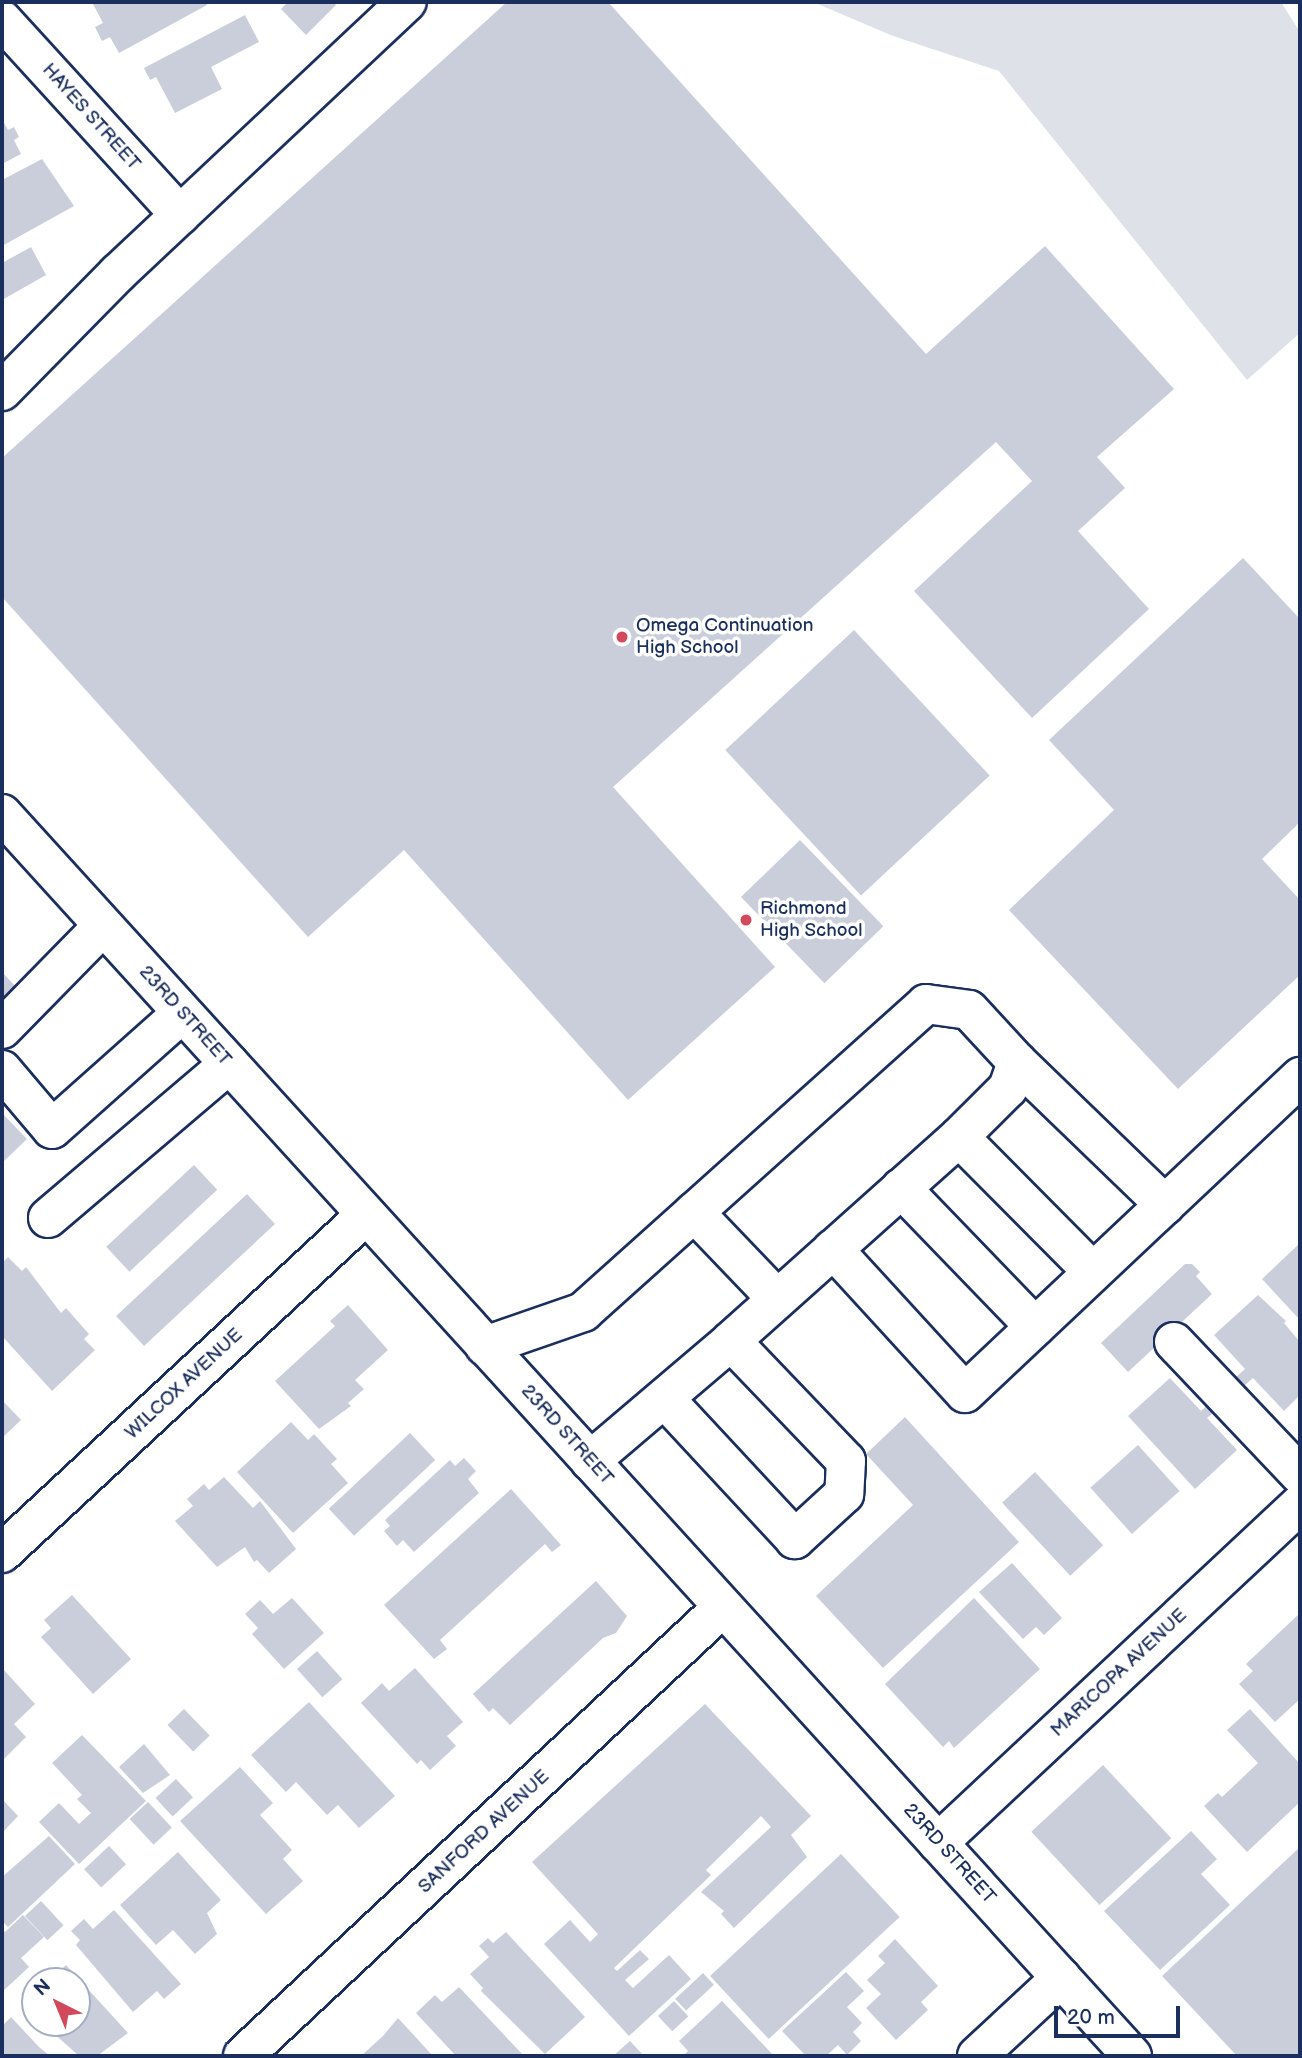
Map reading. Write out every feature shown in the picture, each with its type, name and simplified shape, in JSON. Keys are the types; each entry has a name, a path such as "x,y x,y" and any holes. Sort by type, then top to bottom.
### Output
{"street":[{"path":"2,391 180,215 407,2"},
{"name":"HAYES STREET","path":"2,20 180,215"},
{"name":"23RD STREET","path":"2,814 1132,2056"},
{"path":"2,1029 103,926"},
{"path":"485,1346 583,1312 926,1004 969,1010 1017,1062 1165,1205"},
{"path":"2,1070 52,1129 182,1013"},
{"path":"590,1461 959,1138 1008,1088 1017,1062"},
{"path":"48,1218 229,1064"},
{"path":"833,1249 965,1393 1300,1077"},
{"path":"959,1138 1093,1272"},
{"path":"901,1188 1035,1327"},
{"path":"694,1212 777,1300"},
{"name":"WILCOX AVENUE","path":"2,1553 366,1215"},
{"path":"664,1398 795,1539 844,1494 846,1461 731,1340"},
{"path":"1174,1342 1300,1475"},
{"name":"MARICOPA AVENUE","path":"938,1843 1300,1504"},
{"name":"SANFORD AVENUE","path":"243,2056 723,1607"},
{"path":"977,2056 1061,1978"}],"shaded area":[{"path":"813,2 1281,2 1300,32 1300,333 1247,380 999,71 893,36"}],"building":[{"path":"92,2 206,2 207,5 119,53 110,37 102,41 95,27 103,23"},
{"path":"288,2 333,2 336,5 306,35 281,9"},
{"path":"507,2 608,2 926,354 1045,246 1174,389 1097,457 1125,488 1078,531 1149,609 1032,718 914,591 1032,481 996,442 613,787 775,967 628,1100 404,850 308,937 2,597 2,458"},
{"path":"245,15 259,42 211,67 222,89 175,113 156,77 150,80 144,68"},
{"path":"2,119 8,130 14,127 19,137 14,140 21,154 2,164"},
{"path":"42,159 74,206 2,246 2,180"},
{"path":"31,247 46,275 2,300 2,263"},
{"path":"1243,558 1300,619 1300,822 1262,859 1300,900 1300,975 1178,1089 1009,910 1114,810 1049,740"},
{"path":"854,630 990,776 861,896 725,750"},
{"path":"800,840 883,926 824,983 741,897"},
{"path":"2,972 17,988 2,1002"},
{"path":"2,1113 27,1139 2,1163"},
{"path":"194,1165 217,1190 129,1272 106,1247"},
{"path":"247,1194 275,1224 144,1346 116,1316"},
{"path":"1300,1243 1300,1320 1262,1279"},
{"path":"8,1257 22,1271 26,1267 61,1313 66,1308 89,1334 84,1339 95,1350 52,1391 2,1336 2,1263"},
{"path":"1185,1264 1192,1264 1200,1272 1196,1276 1212,1294 1128,1372 1101,1343"},
{"path":"1258,1295 1286,1321 1284,1323 1300,1342 1300,1395 1284,1411 1253,1378 1244,1386 1236,1377 1245,1369 1214,1335"},
{"path":"348,1305 388,1350 355,1380 364,1389 348,1403 351,1406 319,1429 275,1381 335,1326 330,1321"},
{"path":"1170,1378 1201,1411 1210,1402 1217,1410 1207,1418 1237,1450 1195,1489 1128,1416"},
{"path":"2,1400 21,1420 2,1438"},
{"path":"905,1417 1019,1542 883,1668 816,1596 913,1505 866,1454"},
{"path":"291,1422 308,1440 314,1434 337,1459 331,1464 348,1483 293,1533 237,1472"},
{"path":"410,1433 435,1460 354,1536 329,1509"},
{"path":"1138,1445 1179,1491 1132,1534 1090,1488"},
{"path":"464,1458 476,1471 468,1479 479,1493 414,1552 403,1540 397,1546 384,1531 390,1526 385,1520 450,1460 455,1466"},
{"path":"1035,1472 1103,1545 1070,1576 1002,1503"},
{"path":"224,1477 253,1508 260,1501 296,1549 269,1573 257,1560 254,1562 245,1547 217,1567 175,1521 193,1506 187,1499 204,1484 209,1490"},
{"path":"511,1489 561,1545 552,1552 545,1544 440,1640 447,1649 434,1659 384,1605"},
{"path":"1012,1563 1062,1618 1044,1635 1036,1627 1023,1639 979,1592"},
{"path":"596,1581 627,1616 616,1633 603,1638 510,1725 493,1708 489,1712 473,1694"},
{"path":"72,1595 131,1659 93,1694 41,1637 51,1628 44,1620"},
{"path":"292,1598 324,1633 284,1669 252,1634 258,1628 245,1614 260,1600 273,1614"},
{"path":"974,1598 1040,1669 954,1748 949,1741 943,1747 885,1684"},
{"path":"1300,1613 1300,1699 1275,1722 1239,1684 1253,1671 1246,1664"},
{"path":"317,1651 342,1679 322,1697 297,1669"},
{"path":"415,1668 463,1722 447,1736 456,1746 430,1770 421,1760 417,1764 361,1703 382,1683 389,1691"},
{"path":"3,1669 35,1704 14,1724 26,1737 2,1761"},
{"path":"309,1702 395,1796 359,1828 338,1805 327,1815 296,1782 286,1792 251,1755"},
{"path":"705,1704 811,1816 791,1835 807,1857 734,1928 721,1914 724,1911 701,1892 771,1827 761,1816 706,1870 711,1875 614,1968 617,1971 640,1950 649,1959 625,1980 633,1988 669,1955 691,1979 629,2036 544,1944 570,1920 590,1942 598,1934 532,1862"},
{"path":"184,1709 210,1736 193,1752 167,1725"},
{"path":"1250,1709 1300,1764 1300,1802 1247,1852 1204,1806 1218,1793 1222,1797 1258,1763 1227,1730"},
{"path":"82,1735 146,1801 79,1864 39,1822 59,1803 79,1824 91,1813 77,1799 82,1795 52,1763"},
{"path":"144,1744 170,1775 143,1793 119,1767"},
{"path":"1103,1765 1171,1838 1100,1905 1031,1832"},
{"path":"240,1767 273,1803 260,1815 292,1850 283,1859 303,1881 266,1914 180,1821"},
{"path":"176,1779 193,1797 173,1816 156,1798"},
{"path":"2,1799 18,1816 2,1833"},
{"path":"148,1802 172,1828 154,1845 130,1819"},
{"path":"1191,1831 1217,1859 1201,1874 1230,1905 1160,1970 1104,1911"},
{"path":"49,1836 75,1864 8,1927 2,1921 2,1877"},
{"path":"109,1846 126,1864 101,1887 84,1869"},
{"path":"1300,1847 1300,2056 1237,2056 1162,1976"},
{"path":"178,1852 221,1900 207,1913 217,1934 195,1954 173,1930 156,1945 120,1905"},
{"path":"841,1854 900,1917 769,2039 710,1976"},
{"path":"41,1901 64,1925 47,1940 25,1916"},
{"path":"114,1910 181,1984 164,1999 157,1991 133,2012 76,1945 80,1940 71,1931 84,1919 93,1929"},
{"path":"23,1915 44,1937 21,1958 29,1967 21,1967 21,1974 2,1992 2,1929 5,1932"},
{"path":"506,1932 585,2017 545,2054 481,1991 483,1988 470,1974 489,1957 479,1946 488,1938 493,1943"},
{"path":"895,1939 938,1986 921,2002 928,2010 896,2040 866,2008 881,1994 867,1980 885,1963 878,1956"},
{"path":"846,1972 864,1991 847,2007 862,2023 853,2032 861,2041 847,2055 838,2045 826,2056 806,2056 782,2031"},
{"path":"703,1973 714,1985 686,2011 675,1999"},
{"path":"459,1987 524,2056 456,2056 416,2013 435,1995 442,2002"},
{"path":"91,1992 128,2033 97,2056 79,2056 58,2037 91,2037"},
{"path":"674,2001 688,2016 672,2031 658,2016"},
{"path":"722,2001 774,2056 683,2056 688,2051 679,2041"},
{"path":"11,2017 21,2028 21,2037 30,2037 50,2056 2,2056 2,2026"},
{"path":"398,2018 433,2056 361,2056 383,2036"},
{"path":"630,2041 644,2056 613,2056"}],"place":[{"name":"Omega Continuation High School","path":"622,637"},
{"name":"Richmond High School","path":"746,920"}]}
